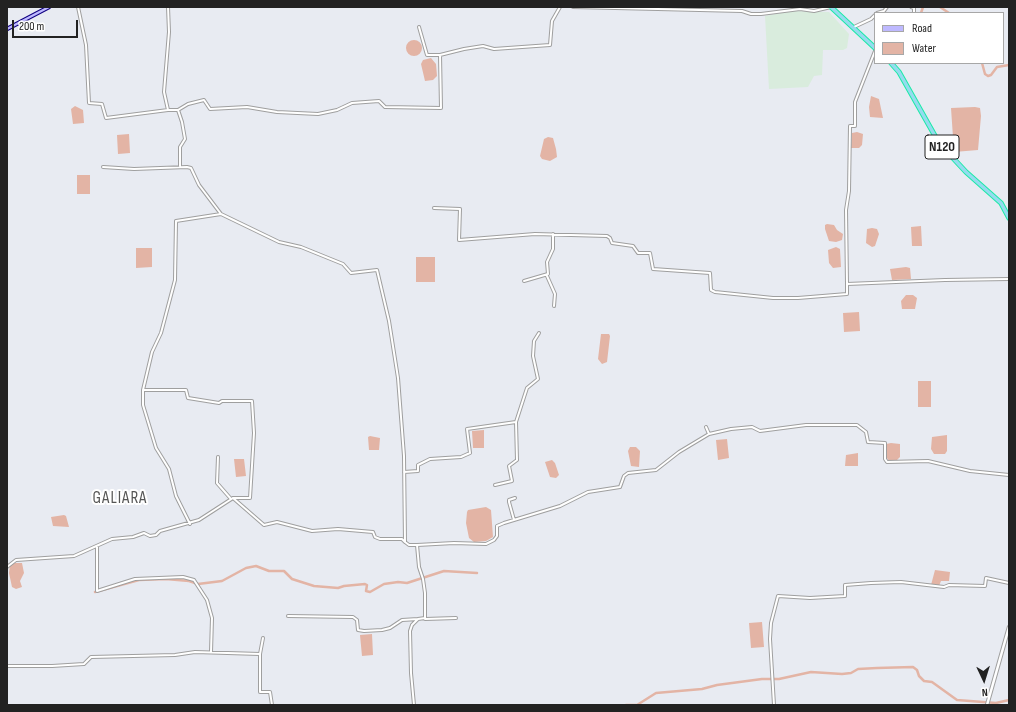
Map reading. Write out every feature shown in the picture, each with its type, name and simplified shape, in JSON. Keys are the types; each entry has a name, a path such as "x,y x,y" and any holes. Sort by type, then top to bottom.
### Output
{"highway":[{"path":"831,7 874,47"},
{"name":"N120","path":"892,64 900,72 939,143 966,172 1001,203 1009,218"}],"main road":[{"path":"7,29 49,7"}],"street":[{"path":"78,7 86,45 89,103 102,104 106,118 178,110 200,100 207,103 210,109 247,107 277,112 318,114 336,110 352,103 379,101 385,107 441,108 440,55"},
{"path":"168,7 168,64 164,81 168,110"},
{"path":"419,27 425,54 440,55 483,46 494,49 550,45 552,21 560,7"},
{"path":"573,7 742,11 751,14 800,9 814,11 831,7"},
{"path":"852,28 874,16"},
{"path":"434,208 460,209 459,240 513,235 553,234 607,236 612,243 633,246 638,253 650,253 653,269 659,271 710,273 711,290 715,292 773,298 798,298 847,294 846,210 849,191 850,126 855,126 855,102 874,54"},
{"path":"178,110 185,139 180,147 180,166"},
{"path":"103,168 134,169 180,166 191,168 198,185 221,214 278,242 301,248 343,264 350,273 377,270 389,321 398,378 404,472 404,542"},
{"path":"190,524 176,496 169,469 156,448 143,404 143,390 152,352 161,333 175,280 176,221 221,214"},
{"path":"553,234 553,249 547,258 547,276 555,294 554,306"},
{"path":"524,281 547,276"},
{"path":"847,284 1009,279"},
{"path":"495,484 512,481 509,466 517,460 516,422 527,388 538,379 534,356 534,340 538,333"},
{"path":"7,567 16,560 74,556 112,539 144,533 150,536 156,535 160,531 190,524 232,499 250,498 254,441 252,401 222,401 219,403 189,399 186,390 143,390"},
{"path":"404,472 418,471 418,465 430,459 461,457 470,453 467,429 516,422"},
{"path":"218,458 217,483 232,499 264,525 277,522 312,531 338,529 373,532 375,537 380,539 402,539 409,545 454,543 486,544 497,536 497,526 560,506 588,492 620,487 624,476 628,473 656,470 679,452 709,434 752,427 760,432 806,425 857,425 866,432 868,442 885,443 884,459 887,462 928,461 970,471 1009,475"},
{"path":"706,426 709,434"},
{"path":"514,520 508,502 509,500 515,498"},
{"path":"418,545 419,567 423,577 425,593 425,619"},
{"path":"96,547 97,591 135,579 183,577 194,580 207,600 212,618 211,652"},
{"path":"774,705 774,682 770,639 771,624 778,596 810,598 845,596 845,585 871,583 901,582 944,587 949,585 985,586 986,578 1009,582"},
{"path":"288,616 353,617 357,620 358,630 364,631 390,628 402,620 456,618"},
{"path":"414,705 411,673 410,631 412,625 418,619"},
{"path":"988,704 1009,627"},
{"path":"263,638 260,654 260,692 270,692 272,705"},
{"path":"7,666 84,664 91,657 211,652 260,654"}],"shaded area":[{"path":"792,11 829,12 849,34 847,48 843,50 823,50 822,75 814,76 808,87 769,89 765,16"}],"water":[{"path":"414,40 421,45 422,48 417,55 414,56 407,51 406,48 411,41"},
{"path":"431,58 436,64 437,76 433,80 425,81 421,64 423,60"},
{"path":"871,96 879,99 883,118 870,117 869,107"},
{"path":"75,106 83,110 84,123 73,124 71,109"},
{"path":"951,108 980,108 981,116 978,150 954,152"},
{"path":"857,132 863,134 862,145 859,148 851,148 852,133"},
{"path":"129,134 130,153 118,154 117,135"},
{"path":"548,137 553,138 557,157 550,161 542,159 540,156 544,139"},
{"path":"77,175 90,175 90,194 77,194"},
{"path":"825,225 834,225 837,230 843,234 842,240 836,242 829,241 825,229"},
{"path":"921,226 922,246 912,246 911,227"},
{"path":"867,229 877,229 879,234 875,246 872,247 866,243"},
{"path":"836,247 840,249 841,267 833,268 829,263 828,250"},
{"path":"136,248 152,248 152,267 136,268"},
{"path":"416,257 435,257 435,282 416,282"},
{"path":"910,268 911,279 892,280 890,269"},
{"path":"906,295 913,295 917,298 915,309 902,309 901,301"},
{"path":"859,312 860,331 844,332 843,313"},
{"path":"601,334 609,334 610,336 607,362 602,364 598,359"},
{"path":"918,381 931,381 931,407 918,407"},
{"path":"484,430 484,448 473,448 472,431"},
{"path":"947,435 947,451 945,454 934,454 931,449 932,437"},
{"path":"368,437 380,438 379,450 369,450"},
{"path":"727,439 729,458 718,460 716,440"},
{"path":"886,444 900,444 900,457 896,461 889,461 887,458"},
{"path":"630,447 636,447 640,451 639,467 631,466 628,451"},
{"path":"858,453 858,466 845,466 846,455"},
{"path":"234,459 244,459 246,476 236,477"},
{"path":"552,460 555,463 559,475 556,478 550,477 545,462"},
{"path":"486,507 491,510 493,537 486,541 474,542 469,538 466,523 467,512 468,510"},
{"path":"66,516 69,527 53,526 51,517"},
{"path":"22,563 24,573 20,581 22,587 16,589 12,587 9,573 10,565"},
{"path":"935,570 950,572 949,581 941,581 939,586 931,585"},
{"path":"762,622 764,647 751,648 749,623"},
{"path":"372,634 373,655 362,656 360,635"}],"waterway":[{"path":"921,12 923,7"},
{"path":"940,7 948,12"},
{"path":"982,64 985,74 988,76 991,75 997,67 1009,65"},
{"path":"95,592 139,580 166,579 189,581 198,584 222,581 246,568 256,566 269,571 284,571 292,579 314,586 338,588 365,584 367,585 366,591 370,592 384,584 398,582 407,583 444,571 477,573"},
{"path":"626,705 637,705 656,693 702,689 717,685 762,679 779,679 811,672 842,674 851,673 858,669 913,667 917,670 919,676 924,681 932,682 957,700 996,703 1009,700"}],"district":[{"name":"GALIARA","path":"120,499"}]}
